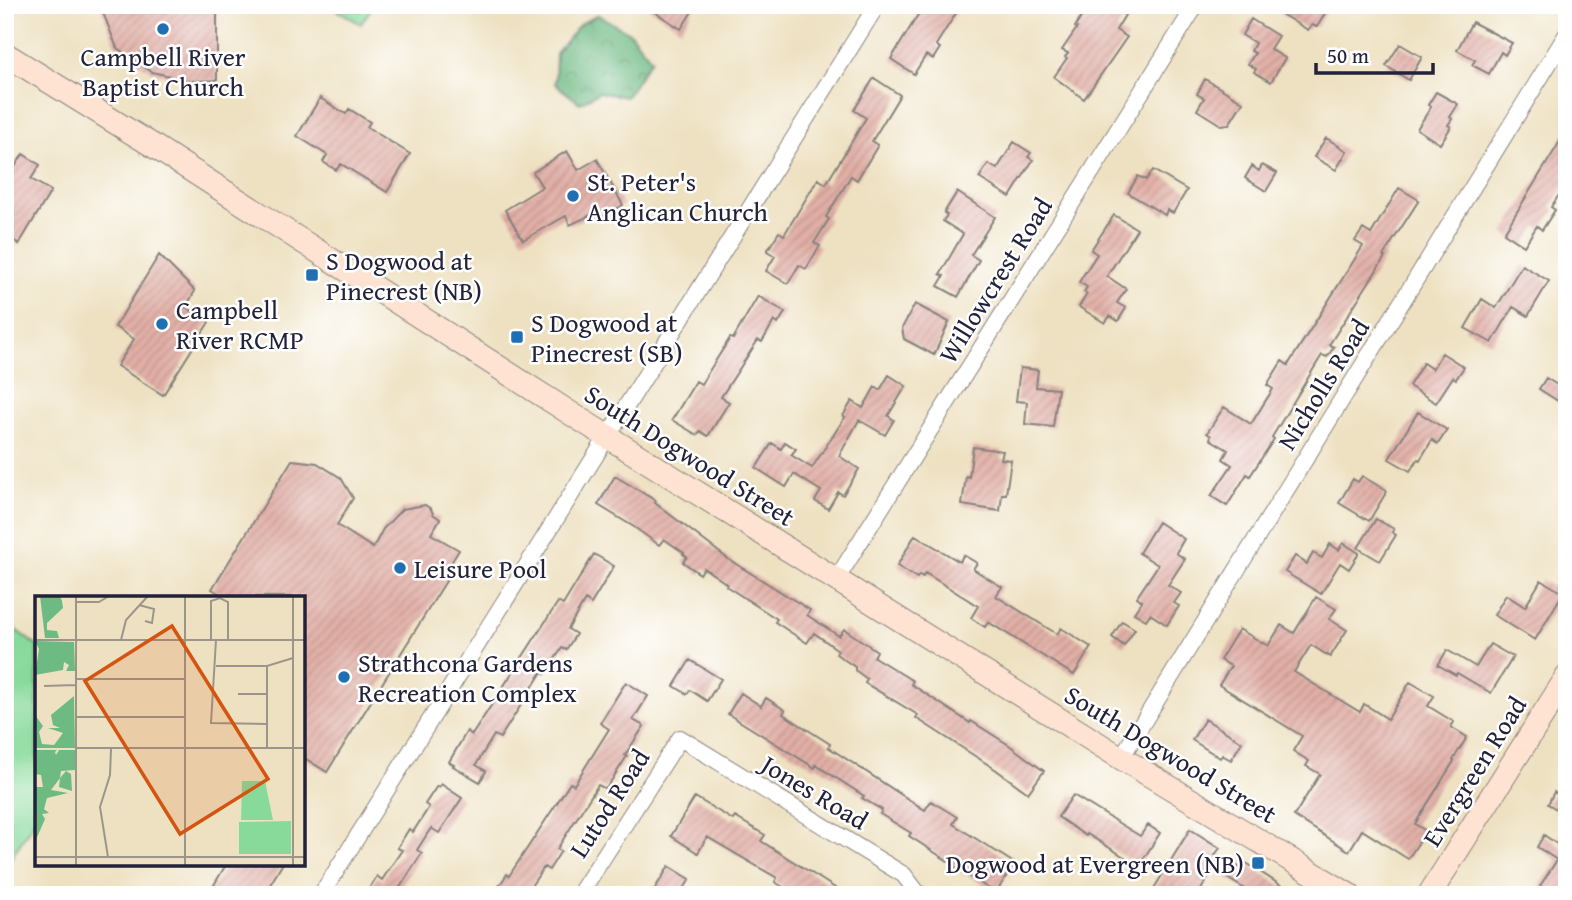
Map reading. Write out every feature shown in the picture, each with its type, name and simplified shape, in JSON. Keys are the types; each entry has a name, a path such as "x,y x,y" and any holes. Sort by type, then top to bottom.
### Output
{"main road":[{"name":"South Dogwood Street","path":"5,54 152,145 607,437 1121,758 1349,895"},
{"name":"Evergreen Road","path":"1429,895 1567,677"}],"street":[{"path":"321,895 877,5"},
{"name":"Willowcrest Road","path":"836,580 1196,5"},
{"name":"Nicholls Road","path":"1121,758 1567,34"},
{"name":"Lutod Road","path":"579,895 680,738"},
{"name":"Jones Road","path":"680,738 904,875 919,895"}],"green space":[{"path":"340,5 373,5 361,24 337,10"},
{"path":"598,15 630,33 651,59 626,97 599,92 580,103 555,84 556,53 580,24"},
{"path":"5,622 35,644 35,819 5,868"}],"building":[{"name":"Campbell River Baptist Church","path":"112,5 217,5 217,80 191,81 152,72 117,48 102,10"},
{"path":"644,5 696,5 681,29"},
{"path":"924,5 961,5 936,45 940,48 933,59 926,55 914,74 891,59"},
{"path":"1089,5 1108,5 1125,15 1116,30 1127,37 1084,99 1054,77 1067,58 1065,57 1068,53 1062,50"},
{"path":"1286,5 1330,5 1317,27 1312,25 1308,30 1281,14"},
{"path":"1251,19 1278,36 1270,49 1285,58 1271,82 1254,72 1256,69 1248,64 1255,53 1251,51 1255,43 1242,35"},
{"path":"1472,22 1512,43 1505,55 1501,52 1489,74 1472,65 1475,60 1457,50"},
{"path":"1400,44 1422,57 1409,80 1386,66"},
{"path":"874,78 900,95 872,141 878,145 857,180 851,176 826,217 829,219 814,243 820,246 806,269 799,265 788,284 766,271 775,256 767,251 779,232 784,235 818,179 826,184 866,118 854,110"},
{"path":"1205,79 1243,102 1229,124 1221,125 1197,110 1204,98 1197,94"},
{"path":"1436,92 1458,104 1450,117 1452,119 1448,125 1451,127 1440,144 1417,129 1431,107 1428,105"},
{"path":"320,98 346,114 349,109 370,122 367,127 410,154 387,192 341,164 336,170 323,162 327,155 297,136"},
{"path":"1567,130 1567,183 1551,207 1555,210 1542,230 1537,226 1524,246 1504,233"},
{"path":"1326,138 1347,151 1336,170 1314,157"},
{"path":"1014,142 1031,153 1028,157 1033,160 1010,197 979,178 988,164 997,169"},
{"name":"St. Peter's Anglican Church","path":"567,151 578,170 597,159 623,205 599,219 595,213 570,225 566,216 523,240 505,210 542,187 533,172"},
{"path":"23,154 40,165 31,179 51,191 19,244 5,235 5,161 15,167"},
{"path":"1262,165 1277,173 1266,191 1245,178 1252,166 1259,171"},
{"path":"1153,170 1187,190 1173,213 1167,210 1165,215 1128,193 1138,176 1146,180"},
{"path":"1399,188 1419,200 1329,345 1334,347 1327,357 1322,355 1272,437 1274,439 1227,506 1211,496 1232,465 1223,459 1228,450 1210,439 1211,436 1207,433 1224,407 1251,424 1273,389 1267,385 1282,361 1288,365 1363,246 1355,241 1363,229 1371,234"},
{"path":"957,192 995,217 971,255 979,260 958,297 938,286 944,276 940,274 963,234 943,221 947,215 944,213"},
{"path":"1114,215 1137,229 1107,276 1126,289 1117,303 1126,308 1118,321 1110,316 1105,323 1079,307 1087,294 1084,292 1087,287 1079,282 1097,254 1091,250"},
{"name":"Campbell River RCMP","path":"159,255 195,291 186,307 209,322 163,395 117,366 134,339 115,327"},
{"path":"1522,265 1549,281 1528,316 1513,307 1492,343 1465,328 1482,299 1496,308"},
{"path":"758,296 785,312 778,324 774,321 762,342 758,340 721,397 729,402 708,436 700,431 697,435 672,420 696,381 701,384 730,338 733,339"},
{"path":"915,304 949,322 934,355 904,339 902,328"},
{"path":"1442,353 1464,367 1456,379 1453,377 1436,403 1409,386 1423,363 1432,369"},
{"path":"1020,368 1038,370 1036,387 1058,389 1053,427 1025,424 1027,402 1016,401"},
{"path":"889,375 906,386 888,416 894,420 885,435 859,420 839,456 859,469 843,495 838,492 828,509 815,501 821,491 794,474 786,487 756,468 772,443 781,449 785,442 796,449 791,455 812,468 845,417 843,416 852,401 863,408 875,387 880,390"},
{"path":"1546,378 1565,390 1558,401 1539,389"},
{"path":"1418,412 1447,430 1438,444 1432,440 1410,471 1389,459"},
{"path":"973,447 1003,451 1001,459 1011,460 1006,494 1002,494 1000,511 962,505"},
{"name":"Strathcona Gardens Recreation Complex","path":"292,460 317,463 341,478 353,498 337,525 373,548 383,529 402,509 425,505 440,519 431,534 459,550 451,563 456,565 327,772 304,758 304,596 223,596 212,589"},
{"path":"615,476 656,501 655,503 728,559 810,610 807,615 839,636 844,629 877,651 874,657 913,681 911,684 1009,745 1044,771 1028,793 916,718 918,715 865,683 867,679 855,670 855,667 836,654 838,650 814,633 807,643 704,568 700,574 683,562 687,557 684,553 664,539 659,545 598,505"},
{"path":"1362,476 1387,491 1369,521 1339,503 1353,479 1358,482"},
{"path":"1376,519 1394,529 1392,532 1396,535 1380,561 1358,548"},
{"path":"1158,522 1184,539 1176,553 1185,559 1168,585 1181,593 1174,603 1179,606 1167,625 1150,614 1146,620 1134,613 1142,601 1137,597 1158,565 1139,553"},
{"path":"915,535 960,562 963,555 977,563 973,569 1002,587 996,596 1057,634 1061,628 1091,647 1074,675 988,622 985,627 971,618 978,606 925,573 923,577 919,575 917,578 897,566"},
{"path":"1343,543 1359,553 1349,569 1340,563 1321,594 1285,572 1295,556 1307,564 1313,553 1322,558 1330,544 1339,550"},
{"path":"594,554 614,566 591,604 585,600 568,629 576,634 566,650 562,648 545,674 542,672 500,738 494,735 476,765 486,771 480,782 449,762 467,731 472,735 558,602 563,605"},
{"path":"1541,580 1563,593 1535,640 1494,615 1506,595 1525,607"},
{"path":"1316,597 1336,609 1329,619 1347,630 1330,657 1311,645 1294,672 1360,712 1364,704 1388,719 1410,682 1434,696 1428,706 1454,722 1451,727 1467,737 1415,824 1426,831 1408,859 1362,830 1349,851 1294,816 1320,774 1306,766 1309,761 1293,751 1302,736 1219,685 1231,666 1220,660 1239,629 1268,646 1281,625 1294,633"},
{"path":"1122,621 1135,629 1124,646 1112,637"},
{"path":"1490,644 1513,657 1491,693 1438,665 1447,650 1476,667"},
{"path":"690,660 721,679 707,701 690,690 687,694 674,686"},
{"path":"626,682 648,696 633,720 644,726 625,755 627,756 606,789 598,785 557,849 561,851 549,870 544,867 525,895 493,895 507,874 509,876 570,783 574,785 609,729 600,723"},
{"path":"741,693 761,706 766,698 785,710 783,714 830,744 828,747 925,810 931,801 957,817 953,824 1014,863 996,893 909,836 911,833 880,814 882,810 862,798 864,796 728,714"},
{"path":"1205,719 1242,742 1231,760 1222,755 1220,758 1192,740"},
{"path":"441,784 462,798 439,833 431,828 417,850 422,853 395,895 365,895 377,876 382,880 402,850 397,848 409,829 413,832 429,807 425,804"},
{"path":"1554,792 1567,800 1567,815 1548,804"},
{"path":"1073,795 1140,836 1148,825 1160,833 1139,866 1058,817"},
{"path":"695,797 765,835 761,841 846,895 796,895 775,882 777,878 707,837 698,853 671,836"},
{"path":"1190,829 1220,848 1215,855 1239,868 1243,861 1296,895 1254,895 1213,869 1198,895 1150,895"},
{"path":"1544,835 1564,849 1567,845 1567,895 1553,895 1540,886 1557,860 1537,847"},
{"path":"226,865 282,865 264,895 208,895"},
{"path":"669,866 690,879 680,895 651,895"}],"place":[{"name":"Campbell River Baptist Church","path":"163,29"},
{"name":"St. Peter's Anglican Church","path":"573,196"},
{"name":"S Dogwood at Pinecrest (NB)","path":"312,275"},
{"name":"Campbell River RCMP","path":"162,324"},
{"name":"S Dogwood at Pinecrest (SB)","path":"517,337"},
{"name":"Leisure Pool","path":"400,568"},
{"name":"Strathcona Gardens Recreation Complex","path":"344,677"},
{"name":"Dogwood at Evergreen (NB)","path":"1258,863"}]}
